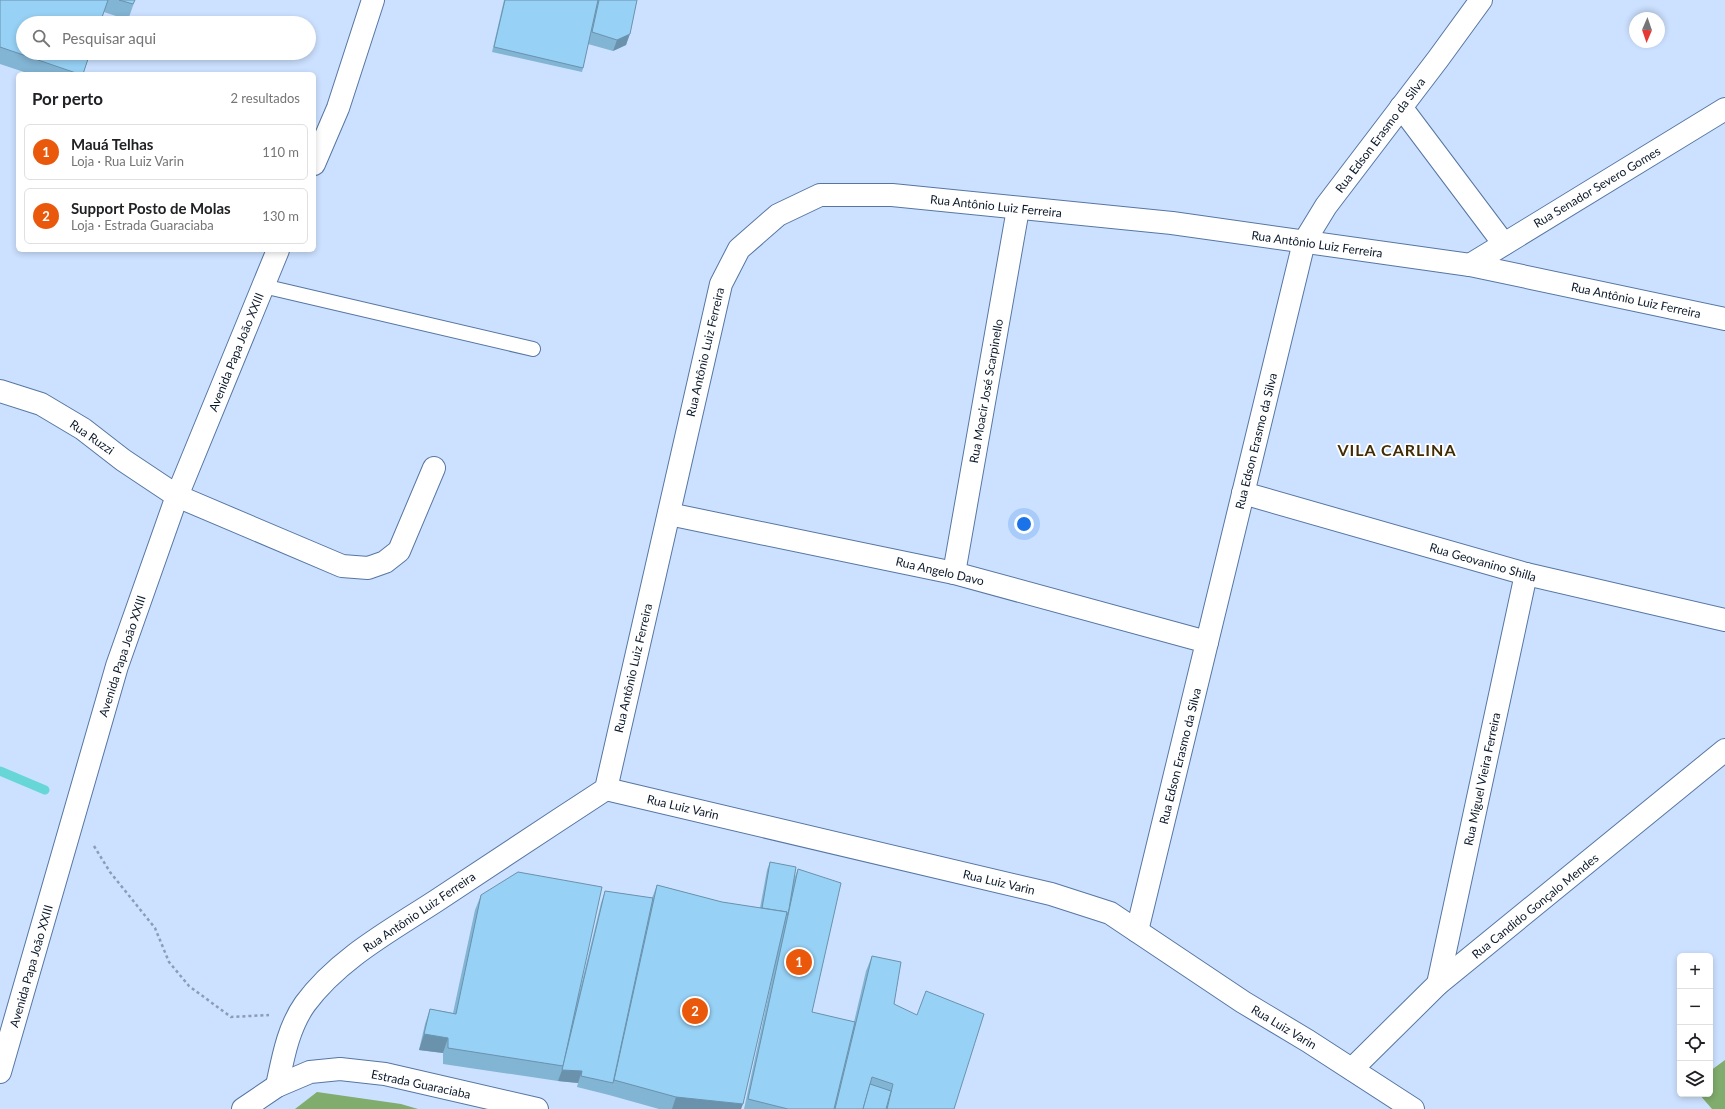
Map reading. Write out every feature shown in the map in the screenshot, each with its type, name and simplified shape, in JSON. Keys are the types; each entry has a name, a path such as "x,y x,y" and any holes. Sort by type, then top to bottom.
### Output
{"street":[{"path":"316,159 338,108 373,0"},
{"name":"Rua Edson Erasmo da Silva","path":"1137,931 1304,242 1326,206 1480,0"},
{"path":"1401,107 1504,244"},
{"name":"Rua Senador Severo Gomes","path":"1470,265 1725,109"},
{"name":"Rua Antônio Luiz Ferreira","path":"277,1086 292,1027 300,1013 323,983 366,947 606,789 720,284 738,249 778,215 820,195 892,195 1018,209 1172,223 1470,265 1725,319"},
{"name":"Rua Moacir José Scarpinello","path":"954,573 1018,209"},
{"name":"Avenida Papa João XXIII","path":"0,1072 117,666 177,496 277,252"},
{"name":"Rua Ruzzi","path":"0,392 41,404 83,429 123,460 177,496 342,566 368,568 385,562 399,551 434,468"},
{"name":"Rua Geovanino Shilla","path":"1243,493 1526,574 1725,620"},
{"name":"Rua Angelo Davo","path":"669,514 954,573 1207,642"},
{"name":"Rua Miguel Vieira Ferreira","path":"1438,984 1526,574"},
{"name":"Rua Candido Gonçalo Mendes","path":"1352,1069 1438,984 1725,750"},
{"name":"Rua Luiz Varin","path":"606,789 1051,894 1110,913 1243,1002 1352,1069 1413,1109"},
{"name":"Estrada Guaraciaba","path":"242,1109 277,1086 310,1072 340,1069 385,1074 537,1109"}],"lane":[{"path":"263,286 533,349"}],"path":[{"path":"74,815 110,872 155,928 169,962 189,986 231,1017 300,1013"}],"green space":[{"path":"1725,1060 1725,1109 1712,1109 1702,1097 1713,1097 1713,1069"},
{"path":"317,1092 401,1104 418,1109 295,1109"}],"building":[{"path":"0,0 108,0 102,16 16,16 16,52 0,47"},
{"path":"119,0 135,0 133,4"},
{"path":"505,0 598,0 583,68 494,47"},
{"path":"599,0 637,0 630,34 617,40 592,32"},
{"path":"38,60 88,60 84,72 73,72"},
{"path":"770,862 796,867 788,915 787,912 762,908"},
{"path":"798,869 841,883 812,1012 855,1022 834,1109 788,1109 748,1099"},
{"path":"518,872 602,887 563,1066 448,1048 448,1038 424,1034 430,1009 456,1014 481,895"},
{"path":"657,885 722,902 787,912 743,1104 676,1097 614,1080"},
{"path":"605,891 653,898 613,1083 581,1076 582,1071 562,1070"},
{"path":"872,956 901,962 894,1004 917,1015 926,991 984,1014 954,1109 887,1109 893,1084 872,1077 863,1109 835,1109"},
{"path":"870,1084 891,1091 886,1109 863,1109"}],"waterway":[{"path":"0,771 45,790"}],"place":[{"name":"Mauá Telhas","path":"799,962"},
{"name":"Support Posto de Molas","path":"695,1011"}],"district":[{"name":"VILA CARLINA","path":"1397,449"}]}
